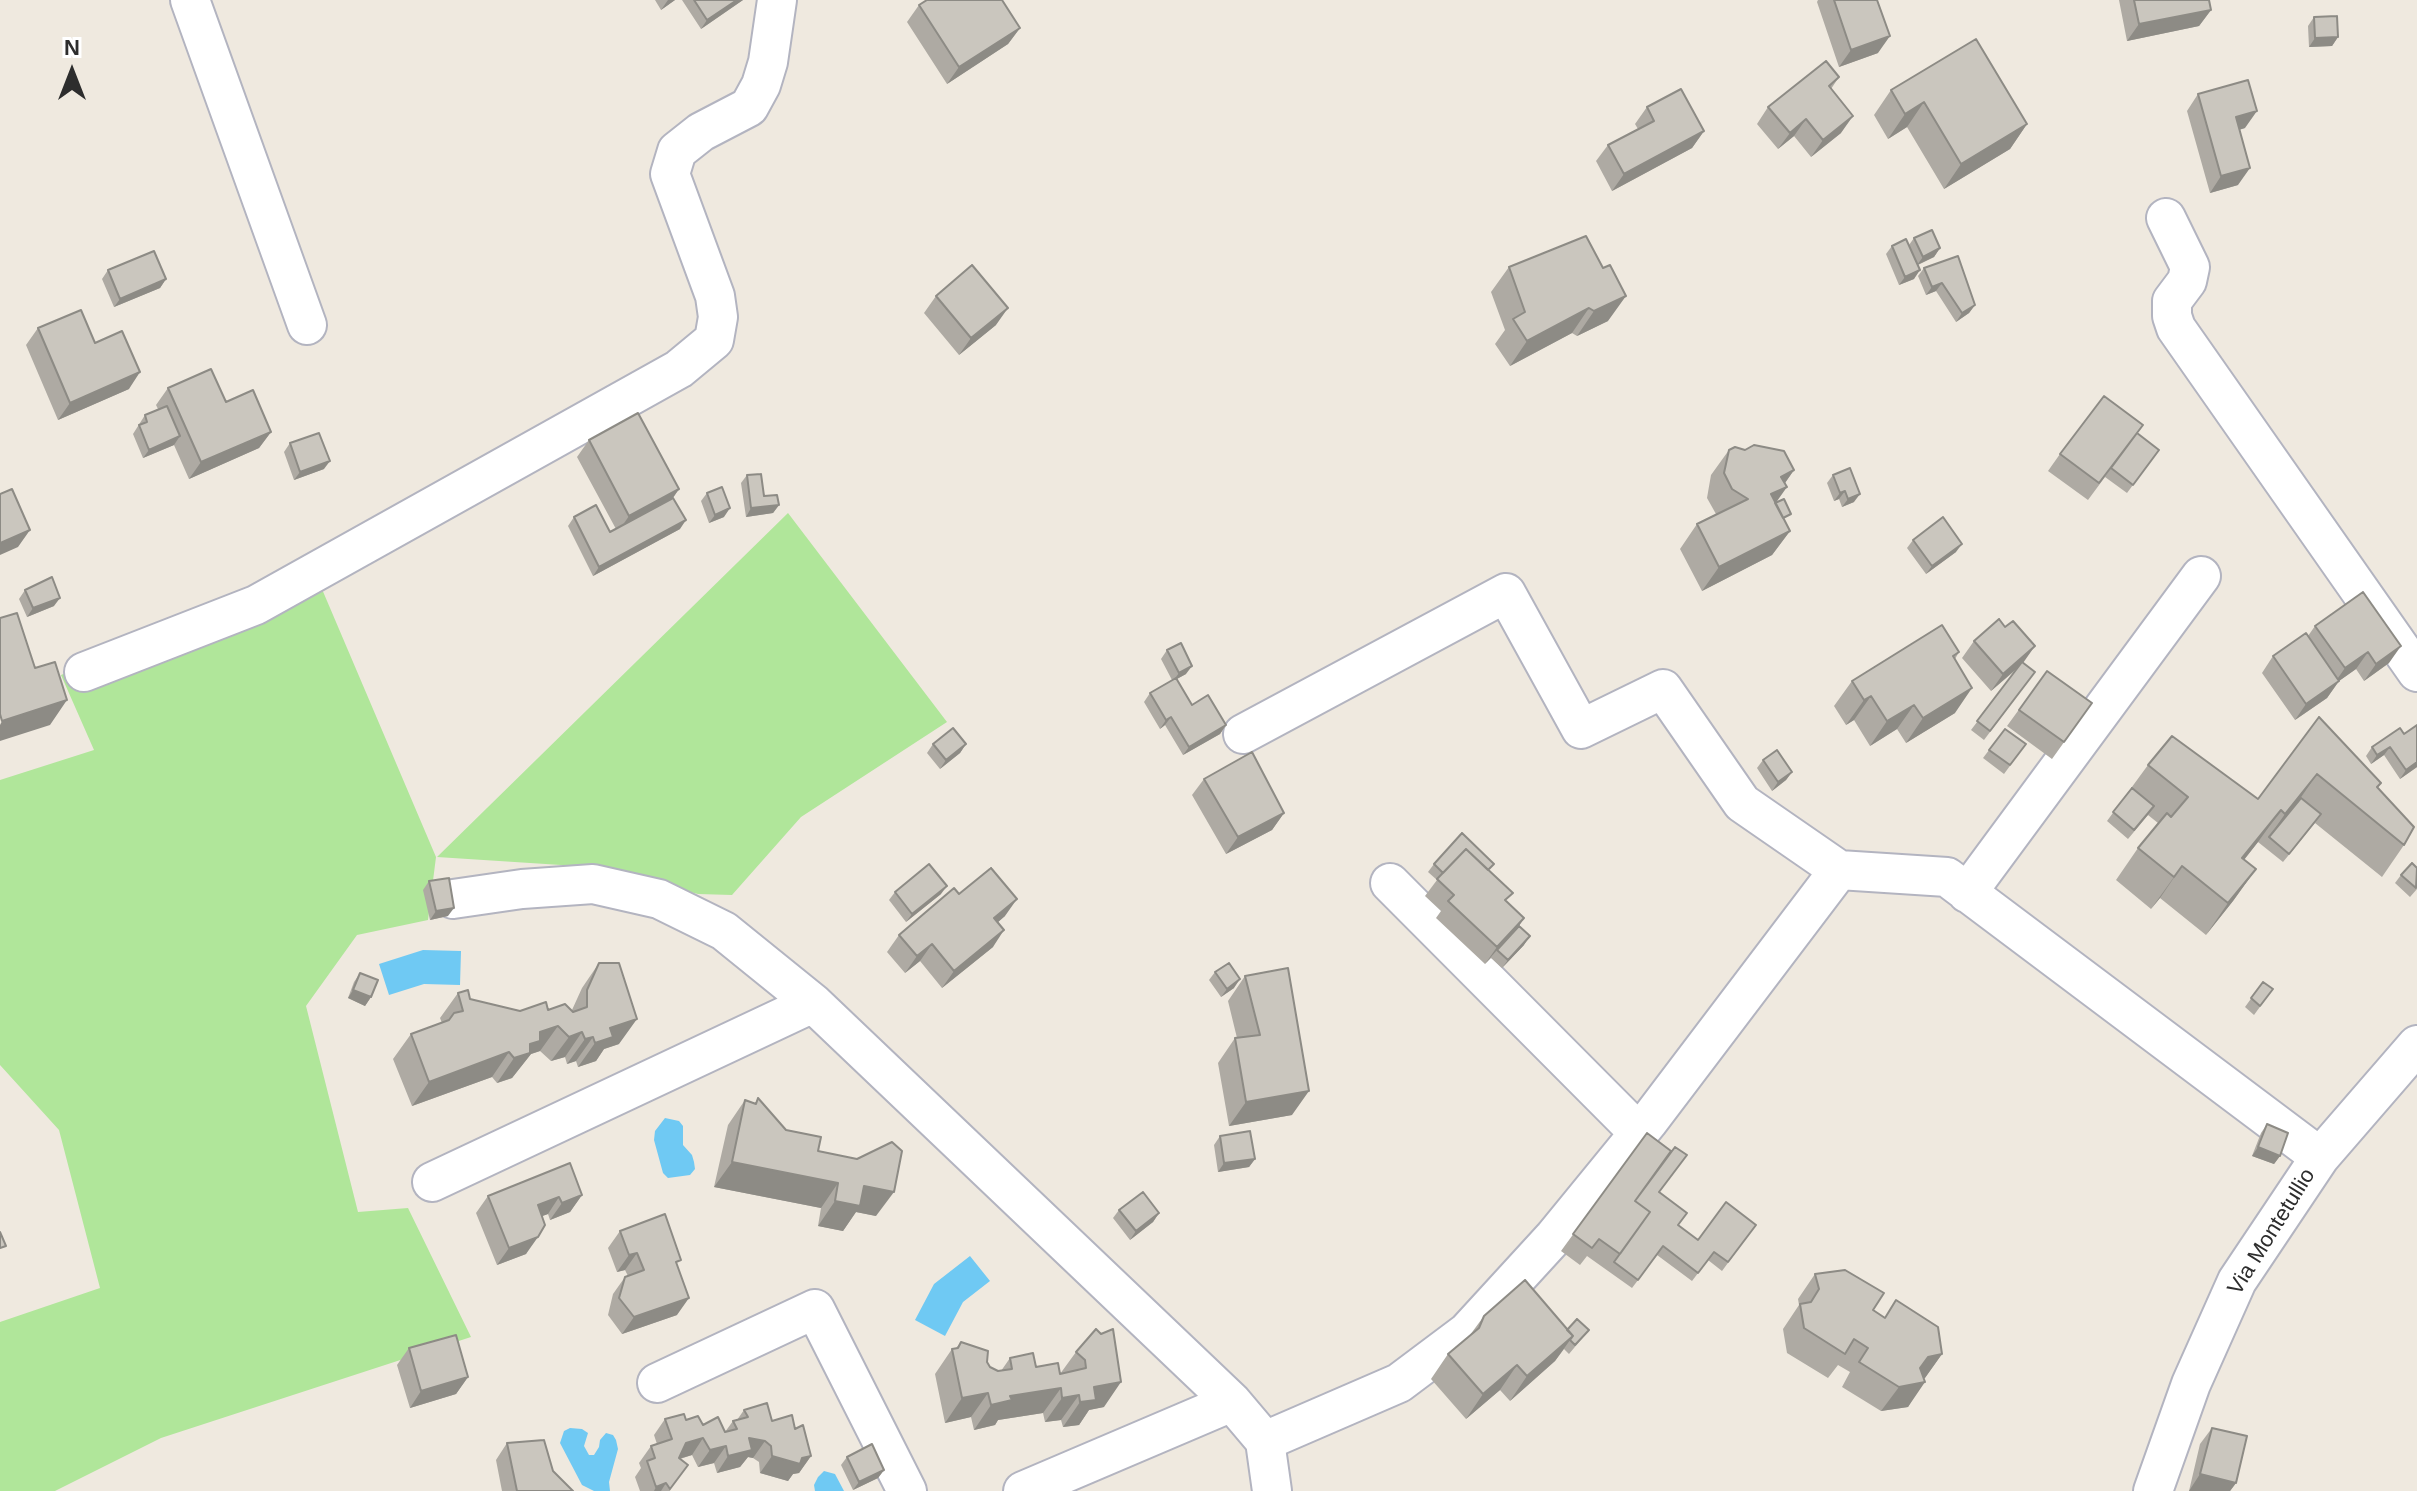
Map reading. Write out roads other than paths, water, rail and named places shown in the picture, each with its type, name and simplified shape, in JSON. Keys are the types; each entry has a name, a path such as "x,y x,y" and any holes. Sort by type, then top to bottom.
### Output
{"street":[{"path":"190,0 307,325"},
{"path":"84,672 256,605 679,369 714,340 718,317 715,296 670,174 677,151 701,132 749,107 761,85 768,62 777,0"},
{"path":"2166,218 2190,267 2187,281 2172,301 2176,328 2417,672"},
{"path":"1967,893 2201,576"},
{"path":"1243,734 1506,593 1581,729 1663,689 1742,803 1839,870 1947,877 2320,1157"},
{"path":"1265,1441 1399,1383 1467,1332 1554,1237 1639,1133 1839,870"},
{"path":"1390,883 1639,1133"},
{"path":"453,899 522,889 593,884 659,899 724,931 813,1003 1232,1402 1265,1441 1272,1491"},
{"path":"432,1182 813,1003"},
{"name":"Via Montetullio","path":"2153,1491 2191,1384 2237,1281 2320,1157 2417,1045"},
{"path":"657,1383 815,1309 907,1491"},
{"path":"1023,1491 1232,1402"}],"water":[{"path":"423,950 461,951 460,985 424,984 389,995 379,964"},
{"path":"665,1118 679,1121 683,1126 683,1145 692,1155 695,1169 690,1175 668,1178 663,1173 654,1140 655,1131"},
{"path":"970,1256 990,1281 963,1302 945,1336 915,1320 934,1284"},
{"path":"570,1428 588,1433 584,1446 589,1455 594,1455 606,1433 613,1435 618,1449 609,1482 610,1491 594,1491 582,1485 560,1443 564,1431"},
{"path":"824,1471 835,1474 844,1491 815,1491 814,1485"}]}
